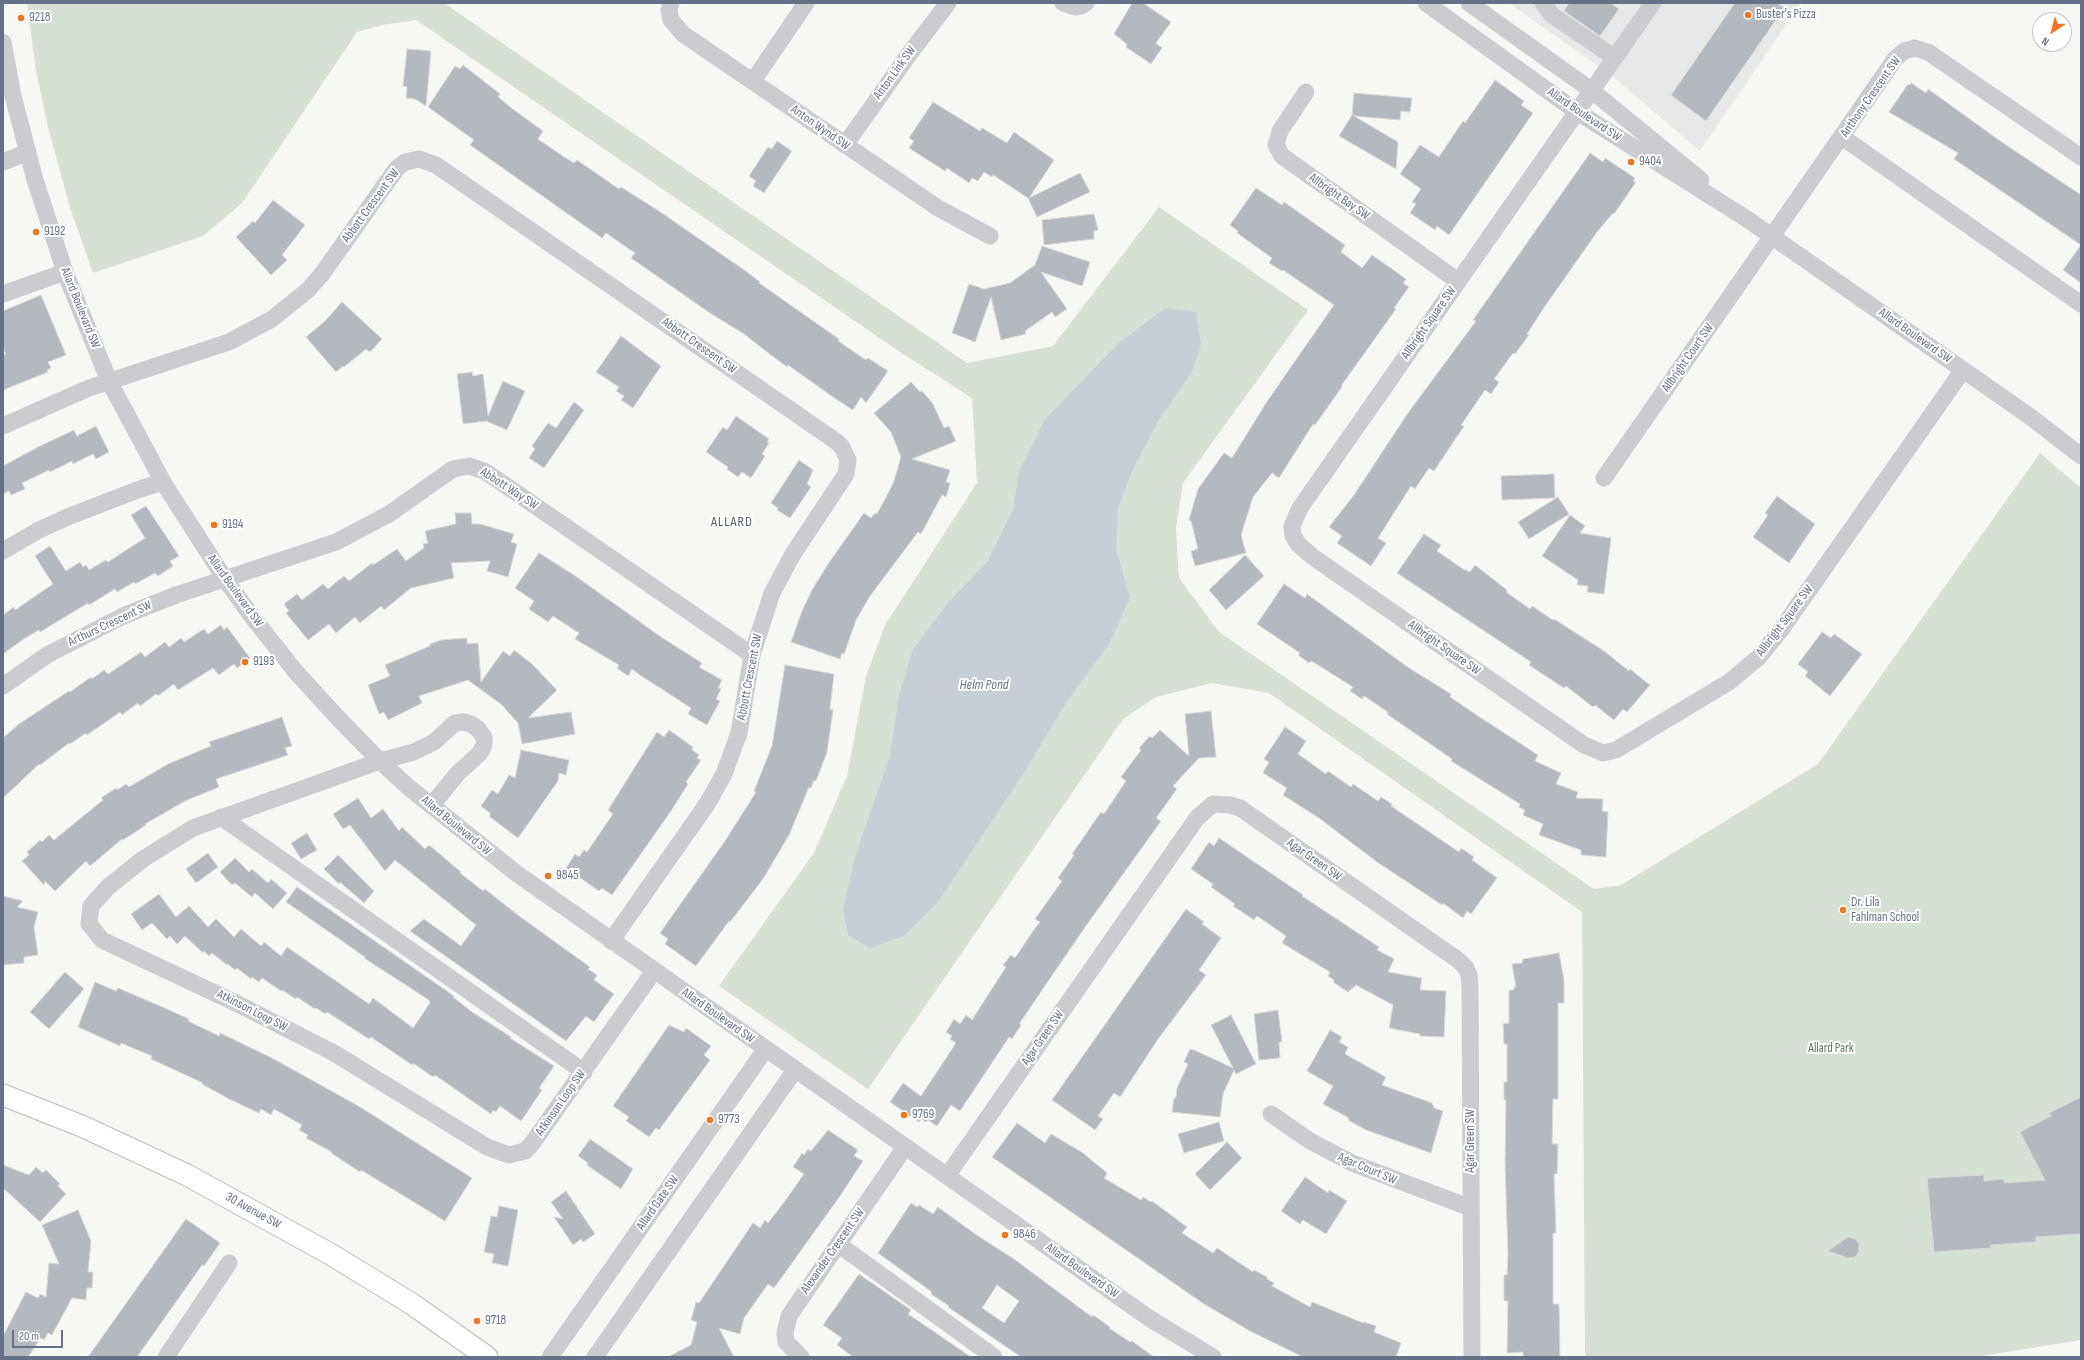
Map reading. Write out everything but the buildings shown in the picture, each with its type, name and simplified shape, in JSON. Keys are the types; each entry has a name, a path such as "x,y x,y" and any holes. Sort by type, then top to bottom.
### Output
{"main road":[{"name":"30 Avenue SW","path":"3,1095 84,1126 187,1176 332,1255 412,1304 487,1357"}],"street":[{"name":"Anton Wynd SW","path":"672,3 669,10 671,20 676,27 938,208 990,236"},
{"path":"753,81 806,3"},
{"name":"Anton Link SW","path":"845,145 910,53 948,3"},
{"path":"1063,3 1075,7 1082,6 1086,3"},
{"name":"Allard Boulevard SW","path":"1426,3 1576,111 1747,219 2032,418 2081,456"},
{"path":"1454,24 1469,3"},
{"name":"Allard Boulevard SW","path":"1469,3 1591,90 1657,142 1747,219"},
{"path":"1543,3 1552,16 1614,57"},
{"name":"Allbright Square SW","path":"1653,3 1576,111 1300,508 1294,522 1293,535 1298,544 1313,557 1584,745 1602,753 1616,750 1722,686 1759,657 1780,631 1963,370"},
{"name":"Allard Boulevard SW","path":"3,42 13,96 28,152 65,272 109,381 163,482 225,579 253,618 296,672 380,761 431,806 516,873 1149,1318 1213,1357"},
{"name":"Anthony Crescent SW","path":"1772,237 1895,59 1904,51 1915,48 1928,52 2081,157"},
{"name":"Allbright Bay SW","path":"1306,92 1280,131 1276,145 1282,156 1458,281"},
{"path":"1842,137 2081,304"},
{"path":"3,162 28,152"},
{"name":"Abbott Crescent SW","path":"109,381 214,348 272,319 308,290 322,274 397,168 412,159 428,161 788,407 842,448 848,460 846,474 782,573 764,614 752,655 739,733 724,774 707,804 611,941"},
{"name":"Allbright Court SW","path":"1604,478 1772,237"},
{"path":"3,294 65,272"},
{"path":"3,426 50,404 109,381"},
{"name":"Abbott Way SW","path":"225,579 336,542 389,514 453,469 468,466 484,471 492,476 752,655"},
{"path":"3,551 39,530 70,516 140,489 163,482"},
{"name":"Arthurs Crescent SW","path":"3,686 47,655 99,627 169,598 225,579"},
{"name":"Atkinson Loop SW","path":"431,806 458,773 480,753 484,745 484,737 478,730 464,722 455,723 425,747 380,761 193,828 143,859 108,887 91,906 89,913 89,924 94,933 102,940 238,1004 334,1053 503,1154 518,1154 528,1148 584,1072 654,971"},
{"name":"Agar Green SW","path":"947,1176 1201,812 1213,804 1240,808 1458,960 1466,968 1469,975 1472,1357"},
{"path":"221,817 584,1072"},
{"name":"Allard Gate SW","path":"550,1357 766,1050"},
{"path":"595,1357 795,1070"},
{"name":"Agar Court SW","path":"1271,1114 1310,1141 1352,1163 1471,1208"},
{"name":"Alexander Crescent SW","path":"801,1357 786,1342 786,1325 794,1307 905,1147"},
{"path":"838,1244 994,1357"},
{"path":"166,1357 229,1263"}],"shaded area":[{"path":"1509,3 1801,3 1700,151 1612,76"}],"green space":[{"name":"Allard Park","path":"27,3 444,3 967,363 1053,346 1159,207 1308,310 1183,483 1176,528 1179,578 1219,632 1594,889 1621,885 1818,764 2040,453 2081,488 2081,1340 1976,1357 1585,1357 1582,912 1269,693 1212,683 1156,697 1123,719 868,1089 719,986 814,853 847,776 866,676 885,625 977,483 972,398 900,352 416,20 382,25 357,32 242,203 203,236 93,273 70,208 48,127 36,71"}],"water":[{"name":"Helm Pond","path":"1165,308 1196,312 1201,344 1192,372 1160,418 1134,467 1118,507 1116,548 1130,598 1109,644 1067,701 1025,771 938,902 904,936 870,948 848,935 843,909 855,857 890,756 899,696 912,651 948,603 988,561 1013,510 1019,472 1045,419 1119,343"}],"place":[{"name":"Buster's Pizza","path":"1748,15"},
{"name":"9218","path":"21,18"},
{"name":"9404","path":"1631,162"},
{"name":"9192","path":"36,232"},
{"name":"9194","path":"214,525"},
{"name":"9193","path":"245,662"},
{"name":"9845","path":"548,876"},
{"name":"Dr. Lila Fahlman School","path":"1843,910"},
{"name":"9769","path":"904,1115"},
{"name":"9773","path":"710,1120"},
{"name":"9846","path":"1005,1235"},
{"name":"9718","path":"477,1321"}],"district":[{"name":"ALLARD","path":"732,522"}]}
